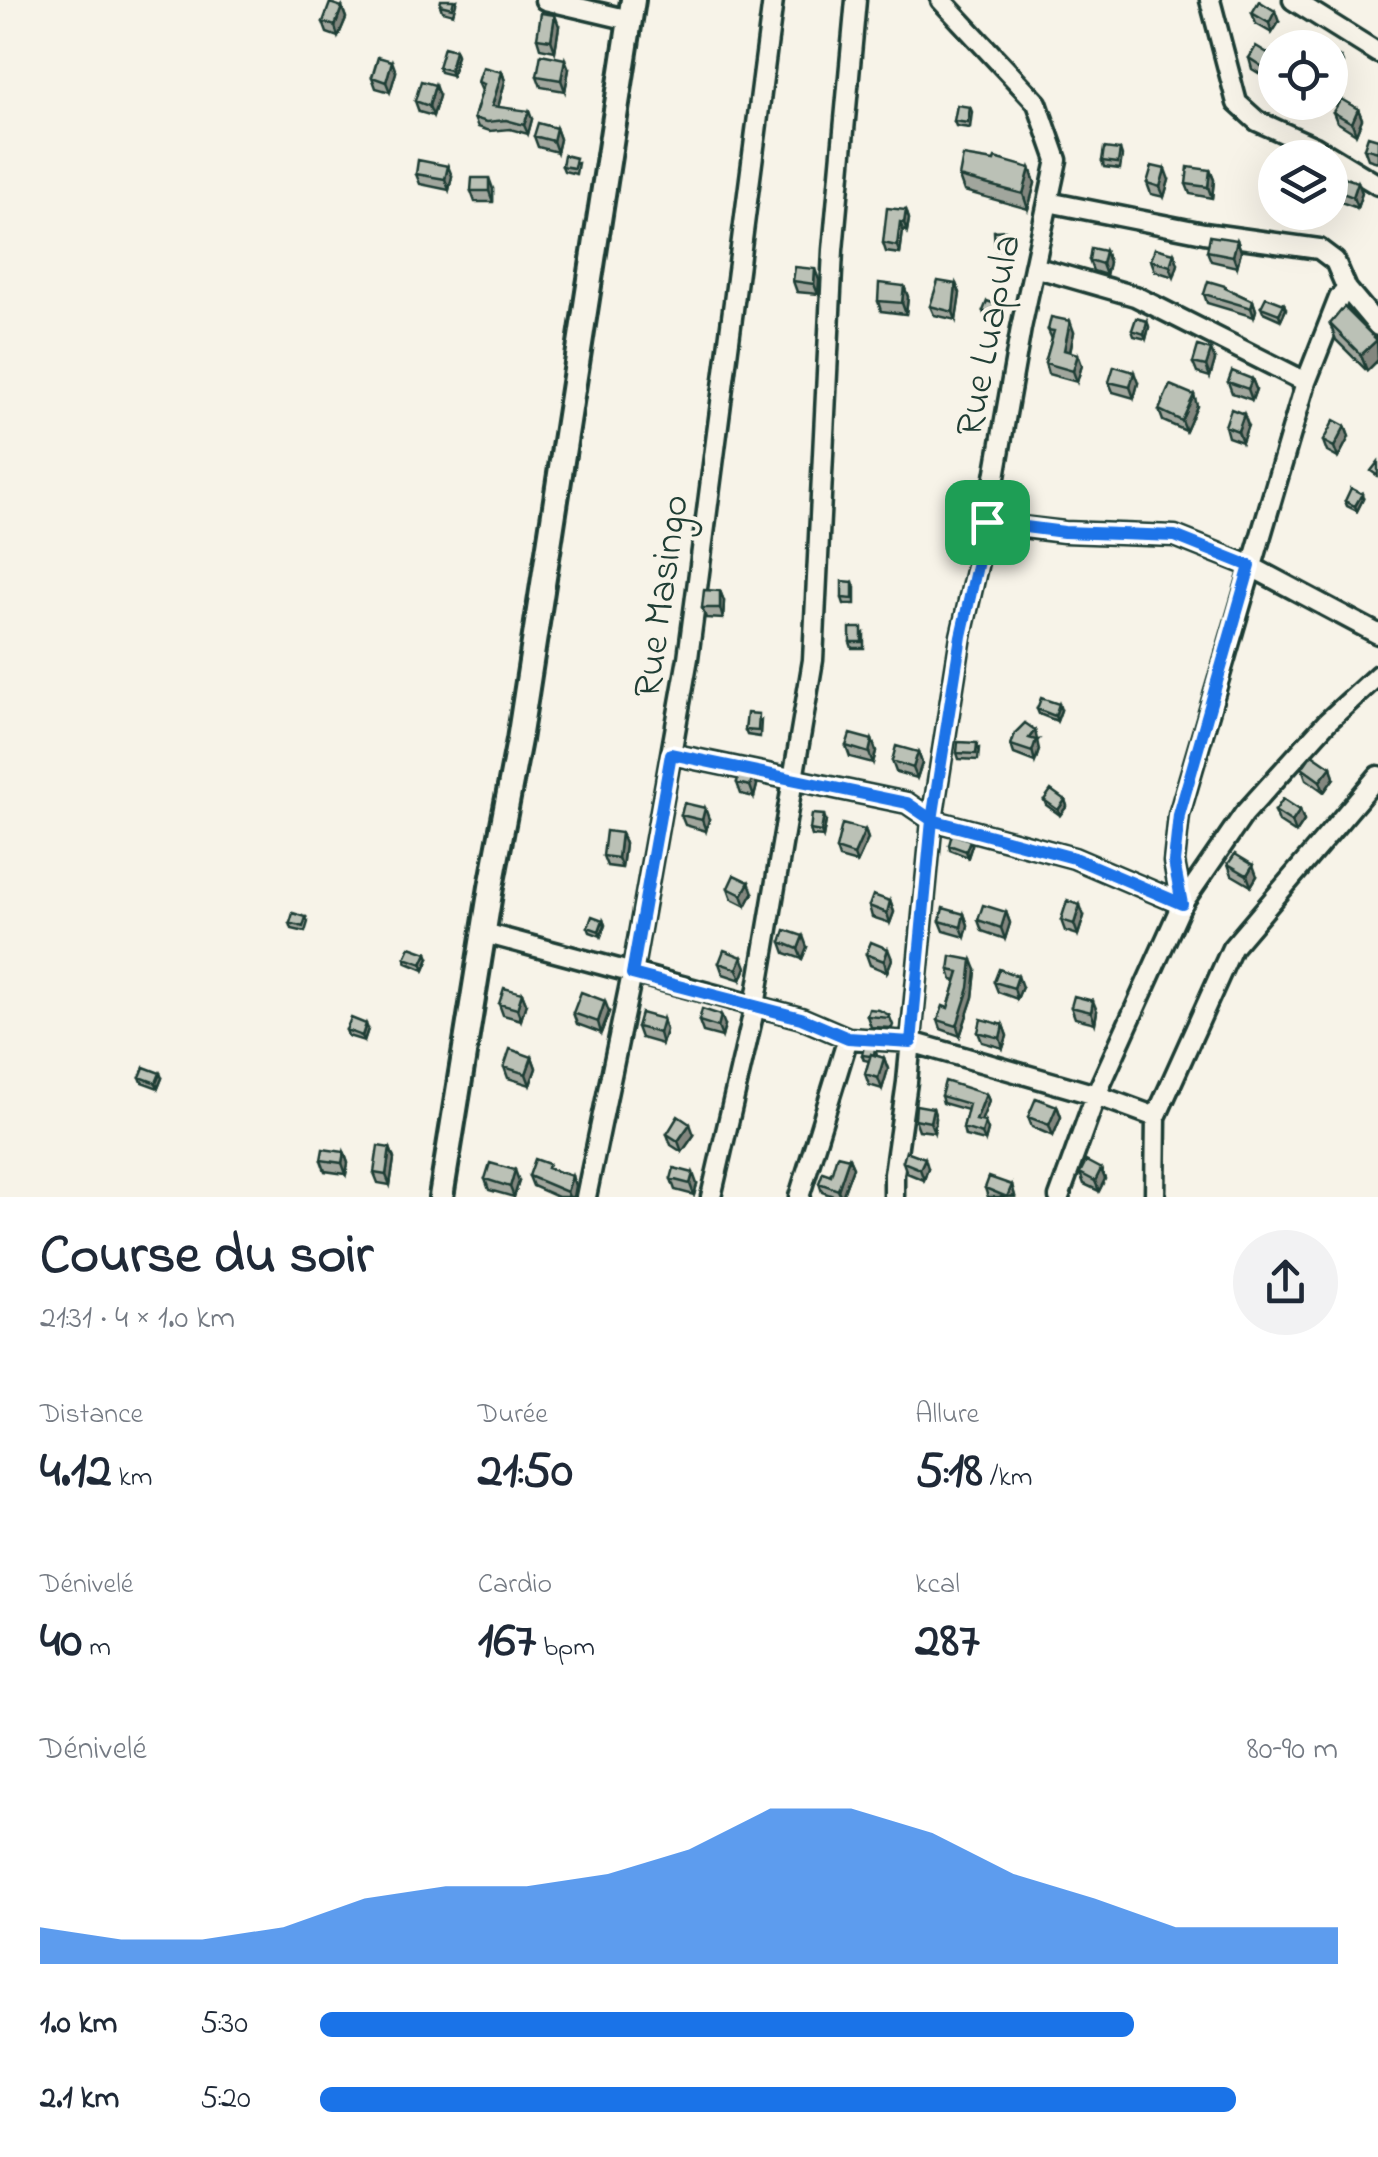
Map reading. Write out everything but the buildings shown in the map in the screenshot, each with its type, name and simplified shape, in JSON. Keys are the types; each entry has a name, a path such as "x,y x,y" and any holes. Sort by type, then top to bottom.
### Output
{"main road":[{"path":"441,1197 520,740 632,10"}],"street":[{"path":"545,0 632,10"},
{"name":"Rue Masingo","path":"586,1197 632,974 688,658 773,0"},
{"path":"711,1197 755,1006 813,660 833,250 856,0"},
{"name":"Rue Luapula","path":"894,1197 932,820 961,636 1057,160 1037,103 941,0"},
{"path":"1210,0 1237,104 1257,121 1315,146 1378,185"},
{"path":"1293,0 1378,53"},
{"path":"1048,202 1204,233 1319,249 1335,261 1347,289 1378,326"},
{"path":"1034,267 1135,296 1306,382"},
{"path":"1182,904 1174,862 1179,815 1306,382 1339,298 1347,289"},
{"path":"987,522 1064,532 1175,536 1250,566 1378,634"},
{"path":"1059,1197 1096,1095 1182,904 1244,814 1327,722 1378,675"},
{"path":"671,754 907,803 932,820 1074,858 1182,904"},
{"path":"1156,1197 1156,1117 1232,948 1378,776"},
{"path":"484,933 801,1018 848,1038 911,1042 1096,1095 1156,1117"},
{"path":"799,1197 848,1038"}],"route":[{"path":"987,522 961,636 932,820 907,803 671,754 632,974 801,1018 848,1038 911,1042 932,820 1074,858 1182,904 1174,862 1179,815 1250,566 1175,536 1064,532 987,522"}]}
